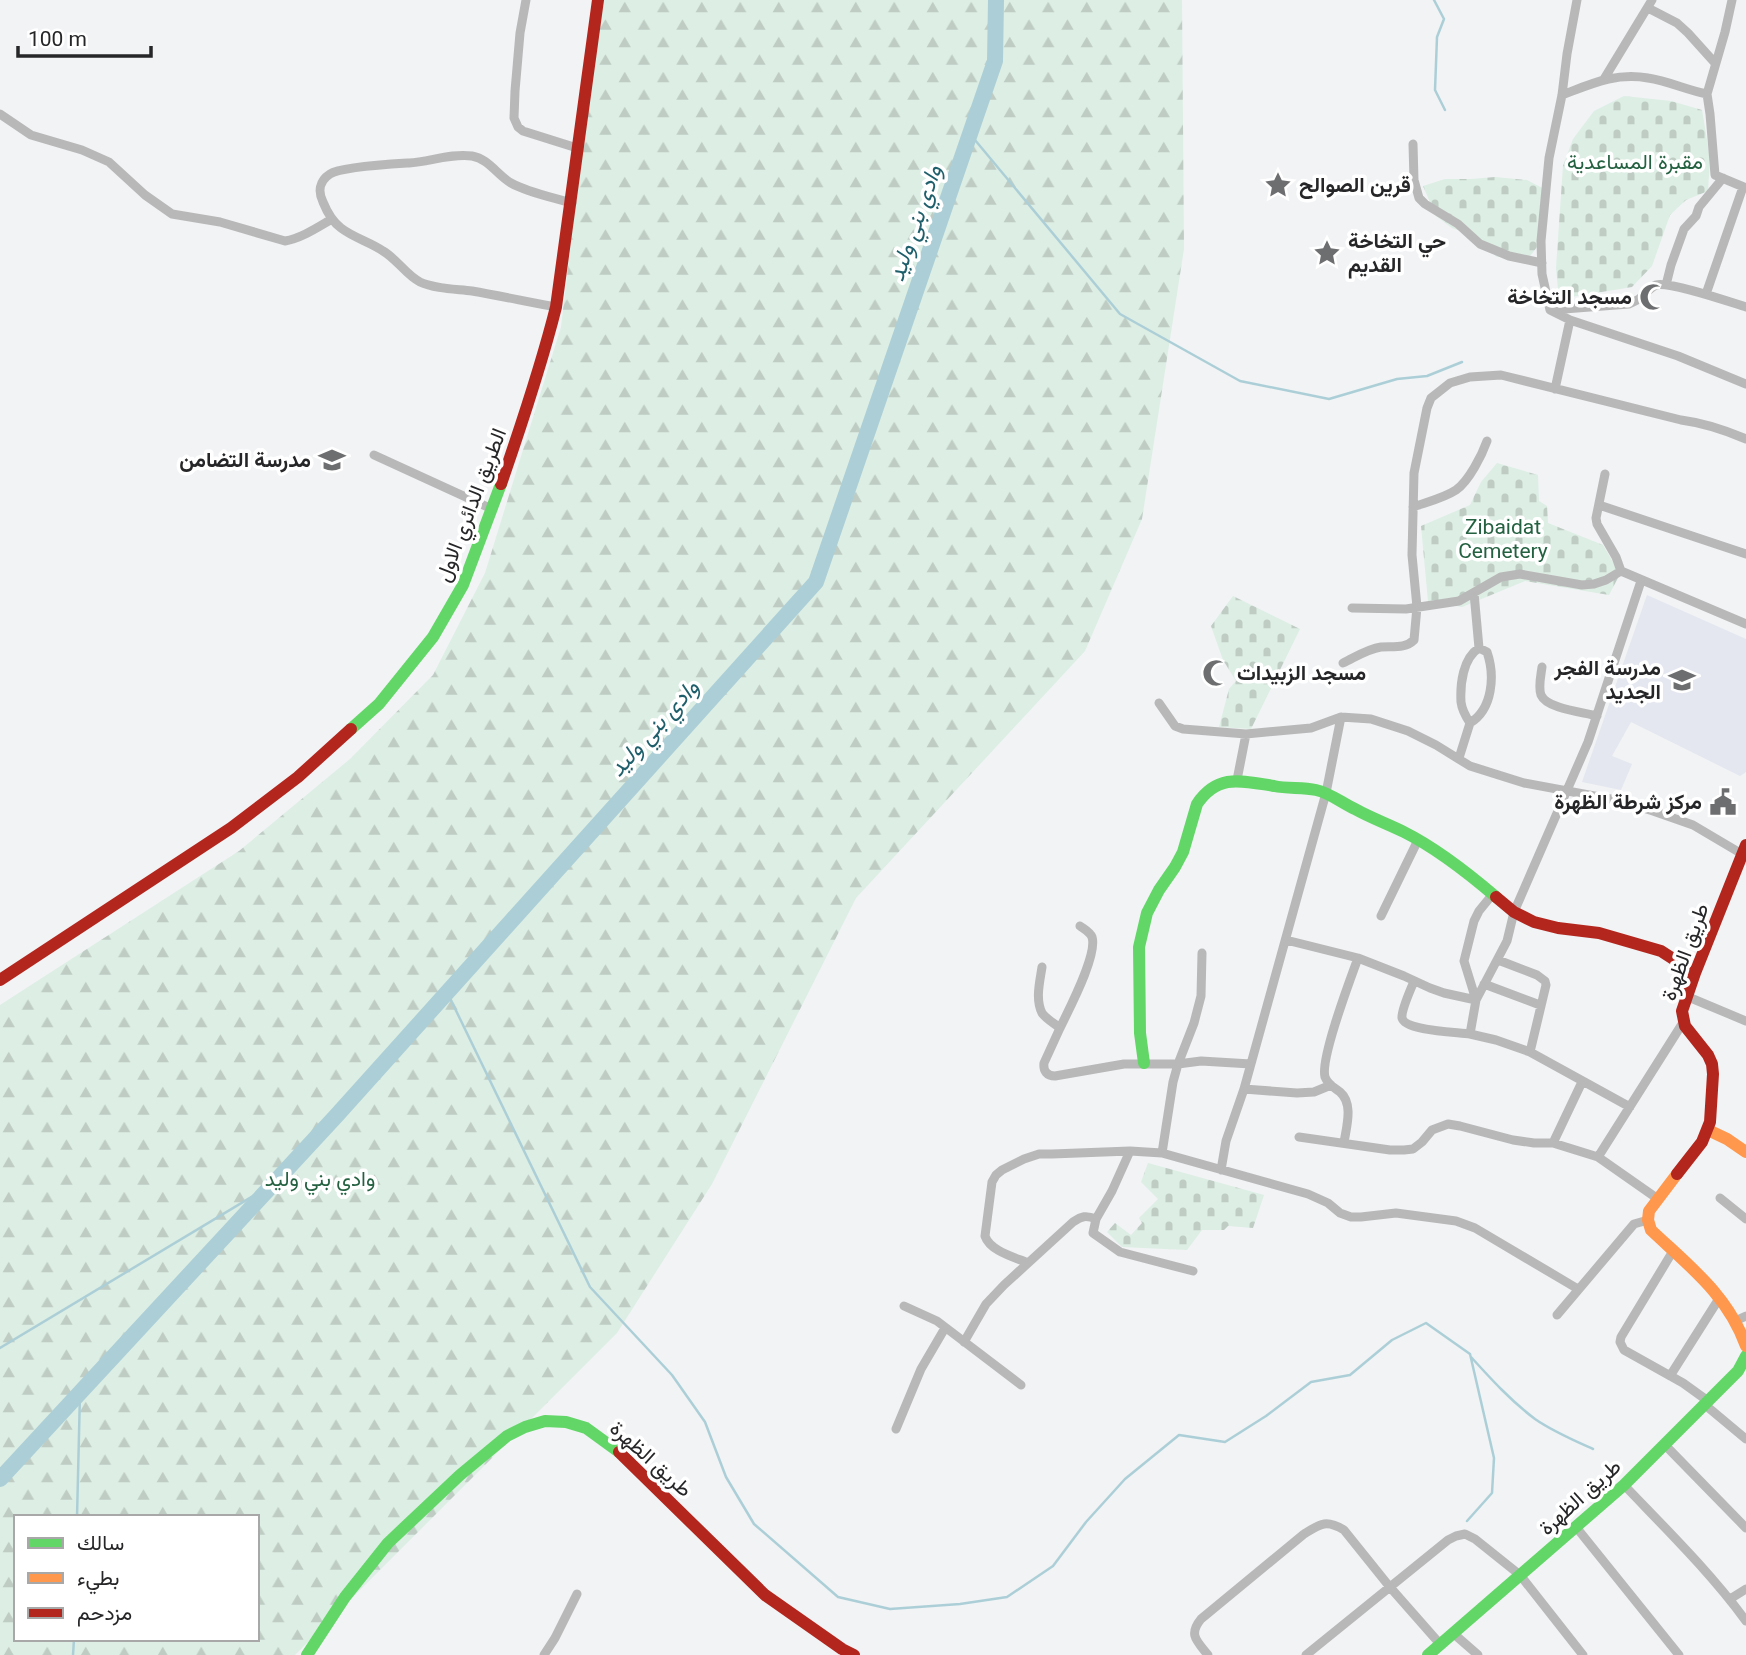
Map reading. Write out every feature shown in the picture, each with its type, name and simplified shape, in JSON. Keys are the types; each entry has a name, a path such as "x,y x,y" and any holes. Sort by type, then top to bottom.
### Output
{"main road":[{"name":"الطريق الدائري الاول","path":"0,980 231,828 298,777 379,704 433,637 463,585 492,509 546,348 556,307 572,203 598,0"},
{"path":"1144,1062 1140,1033 1139,947 1147,913 1184,852 1193,813 1201,798 1219,783 1237,780 1326,793 1418,840 1483,886 1514,912 1534,922 1599,933 1661,951 1695,973"},
{"name":"طريق الظهرة","path":"1648,1220 1649,1211 1703,1142 1708,1130 1712,1065 1708,1055 1688,1030 1682,1011 1695,973 1740,874 1744,849"},
{"path":"1708,1130 1746,1152"},
{"path":"1648,1220 1654,1234 1741,1318 1745,1337"},
{"name":"طريق الظهرة","path":"1428,1655 1624,1485 1741,1368 1746,1359"},
{"name":"طريق الظهرة","path":"307,1655 345,1597 388,1543 460,1475 507,1436 545,1421 566,1422 586,1428 621,1454 765,1595 842,1649 855,1655"}],"street":[{"path":"526,0 520,33 514,118 523,131 577,148"},
{"path":"1550,310 1542,274 1541,242 1549,158 1577,0"},
{"path":"1666,285 1684,229 1696,216 1719,176 1707,93 1732,0"},
{"path":"1604,79 1650,4 1677,23 1715,63"},
{"path":"1562,95 1604,79 1626,76 1648,78 1707,93"},
{"path":"0,114 32,135 82,150 109,162 145,195 172,214 220,222 285,240 314,230 332,219"},
{"path":"1413,144 1416,190 1425,204 1458,224 1480,244 1509,256 1542,262"},
{"path":"556,307 419,281 396,259 349,233 332,219 321,198 320,187 322,181 331,173 463,155 489,163 513,184 572,203"},
{"path":"1706,294 1745,187 1719,176"},
{"path":"1550,310 1629,304 1640,299 1656,285 1706,294 1746,307"},
{"path":"1550,310 1570,320 1678,356 1746,384"},
{"path":"1555,389 1570,320"},
{"path":"1343,663 1373,649 1404,646 1411,643 1415,634 1417,607 1412,555 1414,473 1431,398 1450,383 1470,377 1501,375 1705,424 1746,439"},
{"path":"1413,507 1453,492 1461,486 1487,441"},
{"path":"374,455 492,509"},
{"path":"1605,474 1596,518 1621,571 1746,624"},
{"path":"1599,505 1746,554"},
{"path":"1352,608 1406,609 1459,601 1501,577 1520,575 1583,585 1594,584 1621,571"},
{"path":"1470,1034 1476,1000 1507,941 1514,912 1588,742 1642,580"},
{"path":"1474,593 1479,648"},
{"path":"1459,758 1470,723 1483,712 1490,692 1490,660 1487,652 1479,648"},
{"path":"1470,723 1464,715 1461,702 1464,673 1469,658 1479,648"},
{"path":"1542,667 1540,694 1545,701 1551,706 1597,716"},
{"path":"1160,703 1175,726 1183,729 1246,734 1311,728 1341,717 1371,719 1408,731 1470,766 1496,775 1567,792 1616,800 1653,811 1693,825 1744,849"},
{"path":"1221,1170 1226,1141 1244,1089 1326,793 1341,717"},
{"path":"1237,780 1246,734"},
{"path":"1381,916 1418,840"},
{"path":"1476,1000 1464,961 1474,921 1492,895"},
{"path":"1080,926 1092,937 1089,962 1044,1063 1045,1072 1050,1076 1144,1062 1251,1064"},
{"path":"1286,940 1358,958 1444,993 1476,1000"},
{"path":"1162,1153 1173,1082 1178,1063 1188,1043 1200,996 1202,953"},
{"path":"1344,1143 1347,1100 1325,1076 1327,1051 1358,958"},
{"path":"1498,960 1542,978 1546,985 1530,1052"},
{"path":"1042,967 1038,992 1041,1010 1060,1028"},
{"path":"1414,981 1402,1017 1409,1025 1470,1034 1530,1052 1630,1107"},
{"path":"1483,984 1541,1005"},
{"path":"1686,996 1746,1021"},
{"path":"1598,1157 1684,1021"},
{"path":"1553,1143 1582,1082"},
{"path":"1244,1089 1297,1093 1314,1092 1331,1085"},
{"path":"1299,1137 1404,1150 1413,1149 1432,1130 1448,1124 1460,1125 1513,1140 1553,1143 1598,1157 1658,1199"},
{"path":"1130,1151 1096,1219 1093,1233 1120,1252 1193,1271"},
{"path":"1028,1264 987,1242 985,1228 990,1187 996,1175 1039,1154 1130,1151 1180,1157 1308,1194 1351,1217 1396,1213 1456,1221 1475,1228 1578,1289"},
{"path":"1720,1198 1746,1219"},
{"path":"964,1342 986,1304 1004,1285 1080,1217 1096,1219"},
{"path":"1557,1315 1634,1224 1648,1220"},
{"path":"1673,1251 1621,1337 1621,1347 1670,1376 1706,1402 1746,1439"},
{"path":"1670,1376 1720,1297"},
{"path":"904,1306 945,1328 1021,1385"},
{"path":"895,1429 921,1369 945,1328"},
{"path":"1664,1444 1746,1528"},
{"path":"1624,1485 1685,1548 1746,1621"},
{"path":"1208,1655 1194,1633 1201,1619 1304,1534 1327,1523 1335,1524 1344,1530 1440,1644"},
{"path":"1576,1527 1679,1655"},
{"path":"1306,1655 1448,1540 1465,1534 1520,1575 1583,1655"},
{"path":"1730,1600 1746,1589"},
{"path":"549,1653 577,1594"},
{"path":"1454,1634 1478,1655"}],"shaded area":[{"name":"مدرسة الفجر الجديد","path":"1647,595 1746,639 1746,772 1740,776 1631,722 1612,756 1632,764 1621,790 1582,782"}],"green space":[{"name":"وادي بني وليد","path":"599,0 1182,0 1184,249 1142,519 1085,651 856,898 712,1184 617,1333 295,1655 0,1655 0,1005 239,851 350,759 433,675 485,573 561,327"},
{"name":"مقبرة المساعدية","path":"1624,96 1671,101 1702,110 1710,158 1708,191 1686,200 1670,215 1652,266 1632,287 1559,299 1556,268 1563,166 1573,139 1594,111"},
{"path":"1495,177 1527,180 1548,191 1544,238 1530,256 1497,257 1472,235 1452,228 1436,216 1423,186 1445,179"},
{"name":"Zibaidat Cemetery","path":"1497,463 1538,475 1539,501 1547,506 1548,523 1603,545 1620,574 1609,595 1525,581 1462,607 1428,601 1421,526 1470,505 1481,482"},
{"path":"1233,596 1300,629 1251,729 1219,727 1229,689 1236,681 1223,660 1211,626"},
{"path":"1148,1163 1264,1195 1253,1228 1228,1226 1224,1230 1202,1230 1187,1250 1122,1247 1107,1232 1115,1223 1131,1235 1142,1223 1139,1218 1158,1199 1141,1182"}],"waterway":[{"name":"وادي بني وليد","path":"0,1479 337,1115 816,582 995,61 996,0"},
{"path":"1434,0 1444,19 1437,37 1435,90 1445,110"},
{"path":"970,134 1120,314 1240,381 1329,399 1397,379 1427,376 1462,362"},
{"path":"447,992 590,1287 672,1375 705,1422 726,1477 754,1524 838,1597 890,1609 960,1604 1007,1597 1053,1566 1086,1522 1125,1479 1179,1435 1225,1442 1266,1416 1311,1382 1350,1375 1392,1340 1426,1323 1470,1354 1494,1458 1492,1493 1467,1521"},
{"path":"0,1348 273,1184"},
{"path":"1471,1357 1509,1397 1535,1419 1593,1449"},
{"path":"77,1515 80,1393"},
{"path":"73,1655 74,1641"}],"traffic: fast":[{"path":"351,729 379,704 433,637 463,585 501,484"},
{"path":"1144,1063 1140,1033 1139,947 1147,913 1183,852 1197,804 1213,787 1241,781 1321,791 1428,846 1496,897"},
{"path":"1428,1655 1624,1485 1738,1371 1746,1356"},
{"path":"307,1655 345,1597 388,1543 460,1475 507,1436 545,1421 566,1422 586,1428 619,1452"}],"traffic: slow":[{"path":"1708,1130 1746,1152"},
{"path":"1677,1174 1649,1211 1651,1230 1718,1296 1729,1311 1746,1346"}],"traffic: jam":[{"path":"501,484 556,307 598,0"},
{"path":"0,980 231,828 298,777 351,729"},
{"path":"1677,1174 1702,1142 1710,1122 1713,1074 1708,1055 1685,1026 1682,1011 1746,845"},
{"path":"1496,897 1514,912 1534,922 1599,933 1661,951 1695,973"},
{"path":"619,1452 765,1595 854,1655"}],"place":[{"name":"قرين الصوالح","path":"1278,185"},
{"name":"حي التخاخة القديم","path":"1327,253"},
{"name":"مسجد التخاخة","path":"1653,297"},
{"name":"مدرسة التضامن","path":"332,460"},
{"name":"مسجد الزبيدات","path":"1216,673"},
{"name":"مدرسة الفجر الجديد","path":"1682,680"},
{"name":"مركز شرطة الظهرة","path":"1723,802"}]}
